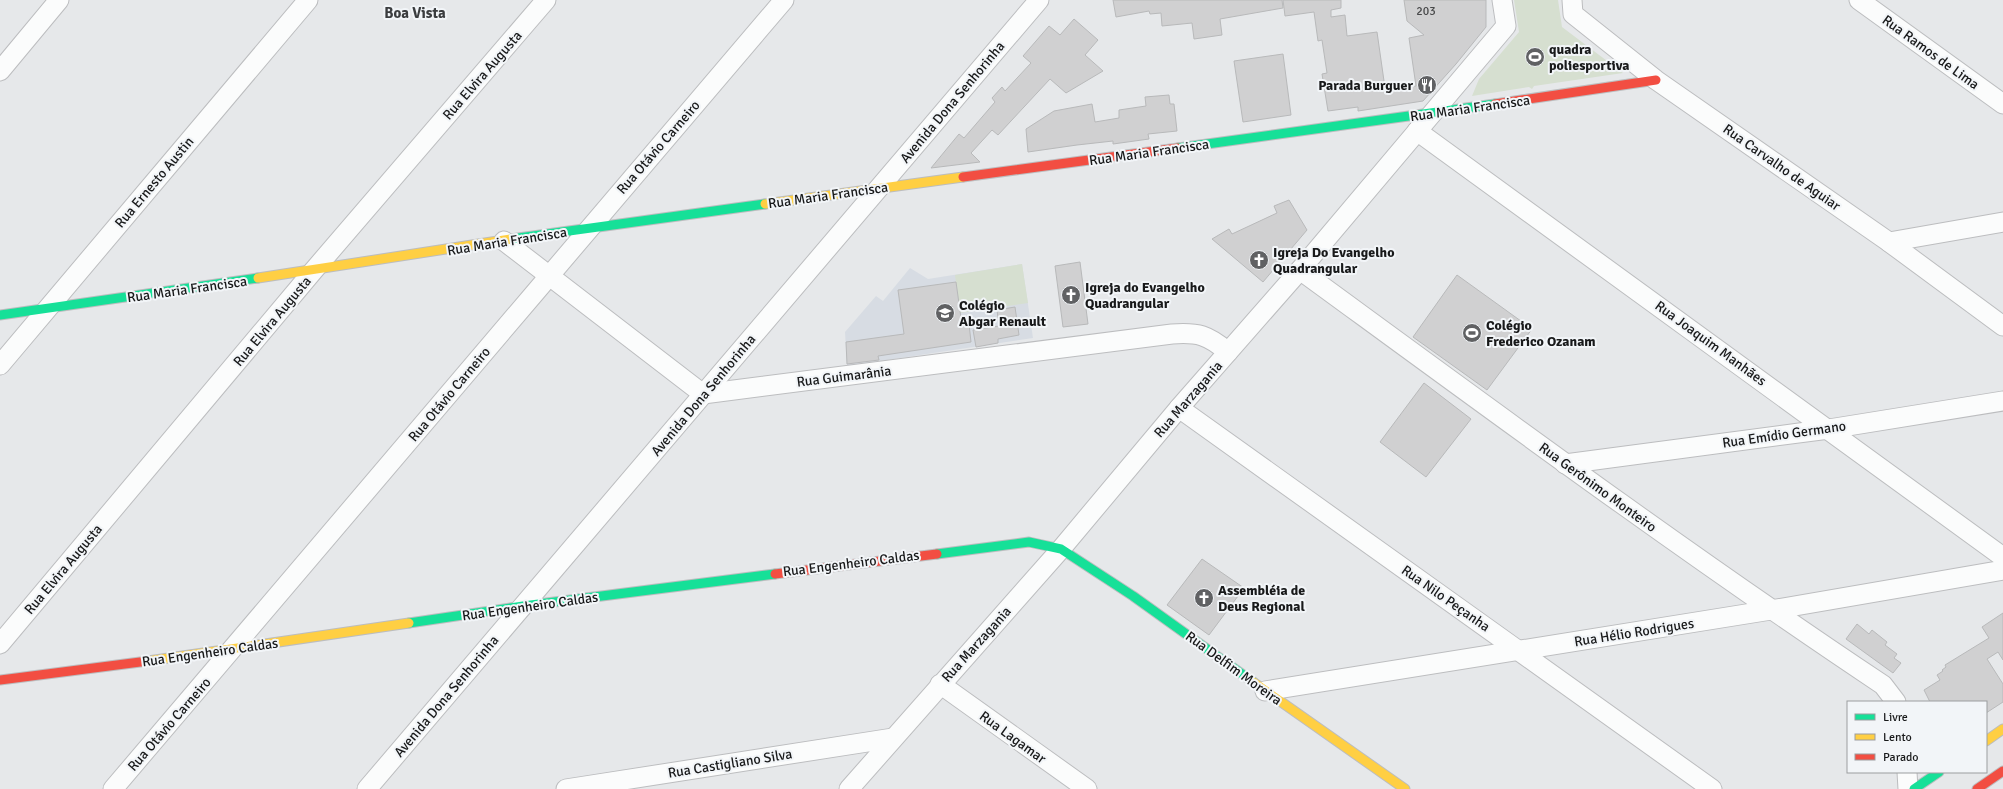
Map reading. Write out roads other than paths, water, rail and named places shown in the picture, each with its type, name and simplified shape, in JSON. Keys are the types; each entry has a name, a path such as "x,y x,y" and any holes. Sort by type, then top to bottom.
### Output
{"street":[{"path":"0,71 59,0"},
{"name":"Rua Ernesto Austin","path":"0,365 308,0"},
{"name":"Rua Elvira Augusta","path":"0,644 314,270 546,0"},
{"name":"Rua Otávio Carneiro","path":"113,789 233,650 588,228 784,0"},
{"name":"Avenida Dona Senhorinha","path":"367,789 1039,0"},
{"name":"Rua Marzagania","path":"849,789 1060,549 1179,408 1300,270 1506,26 1502,0"},
{"name":"Rua Carvalho de Aguiar","path":"1572,0 1573,14 1656,80 1889,242 2003,326"},
{"name":"Rua Ramos de Lima","path":"1859,0 2003,104"},
{"name":"Rua Maria Francisca","path":"0,315 314,270 588,228 1433,114 1656,80"},
{"name":"Rua Joaquim Manhães","path":"1417,131 1829,429 2003,557"},
{"path":"1889,242 2003,222"},
{"path":"504,241 703,394"},
{"name":"Rua Gerônimo Monteiro","path":"1300,270 1565,464 1771,610 1883,685 1895,701"},
{"name":"Rua Guimarânia","path":"703,394 1172,334 1201,334 1216,342 1228,352"},
{"name":"Rua Emídio Germano","path":"1565,464 1829,429 2003,401"},
{"name":"Rua Nilo Peçanha","path":"1179,408 1712,789"},
{"name":"Rua Engenheiro Caldas","path":"0,680 233,650 523,606 991,545 1029,542 1060,549"},
{"name":"Rua Delfim Moreira","path":"1060,549 1133,596 1405,789"},
{"name":"Rua Hélio Rodrigues","path":"1265,691 1771,610 2003,570"},
{"name":"Rua Lagamar","path":"940,684 1087,789"},
{"path":"1987,740 2003,729"},
{"name":"Rua Castigliano Silva","path":"566,789 893,738"},
{"path":"1977,789 2003,771"},
{"path":"1907,773 1908,789"},
{"path":"1914,789 1938,773"}],"place":[{"name":"quadra poliesportiva","path":"1535,57"},
{"name":"Parada Burguer","path":"1427,85"},
{"name":"Igreja Do Evangelho Quadrangular","path":"1259,260"},
{"name":"Igreja do Evangelho Quadrangular","path":"1071,295"},
{"name":"Colégio Abgar Renault","path":"945,313"},
{"name":"Colégio Frederico Ozanam","path":"1472,333"},
{"name":"Assembléia de Deus Regional","path":"1204,598"}],"district":[{"name":"Boa Vista","path":"415,13"}]}
